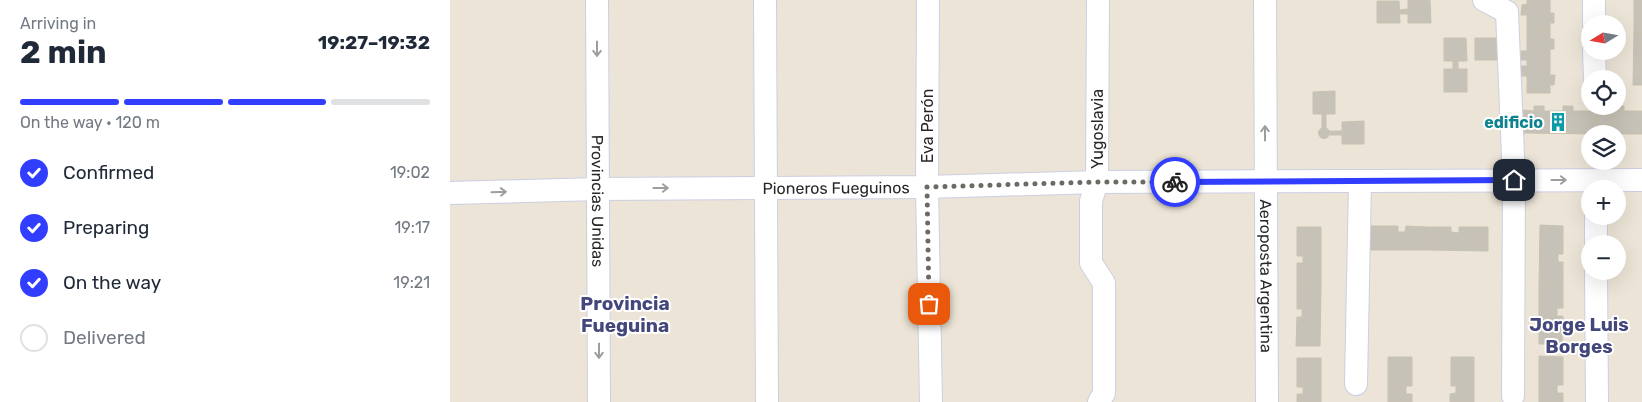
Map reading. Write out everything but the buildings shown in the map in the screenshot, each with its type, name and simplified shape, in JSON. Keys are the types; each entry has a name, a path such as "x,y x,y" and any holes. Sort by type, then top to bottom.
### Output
{"street":[{"name":"Provincias Unidas","path":"597,0 599,402"},
{"path":"765,0 767,402"},
{"name":"Eva Perón","path":"928,0 927,187 931,402"},
{"name":"Yugoslavia","path":"1098,0 1097,182 1091,202 1091,264 1104,283 1104,393 1099,402"},
{"name":"Aeroposta Argentina","path":"1265,0 1267,402"},
{"path":"1484,0 1507,12 1514,180 1513,396"},
{"path":"1594,0 1594,15"},
{"name":"Pioneros Fueguinos","path":"450,193 598,188 927,187 1097,182 1514,180 1581,183"},
{"name":"Pioneros Fueguinos","path":"1626,181 1642,180"},
{"path":"1356,384 1360,181"},
{"path":"1596,280 1597,402"}],"way so far":[{"path":"929,304 927,187 1097,182 1175,182"}],"place":[{"name":"edificio","path":"1558,122"}],"district":[{"name":"Provincia Fueguina","path":"625,314"},
{"name":"Jorge Luis Borges","path":"1579,335"}],"route":[{"path":"1175,182 1514,180"}]}
